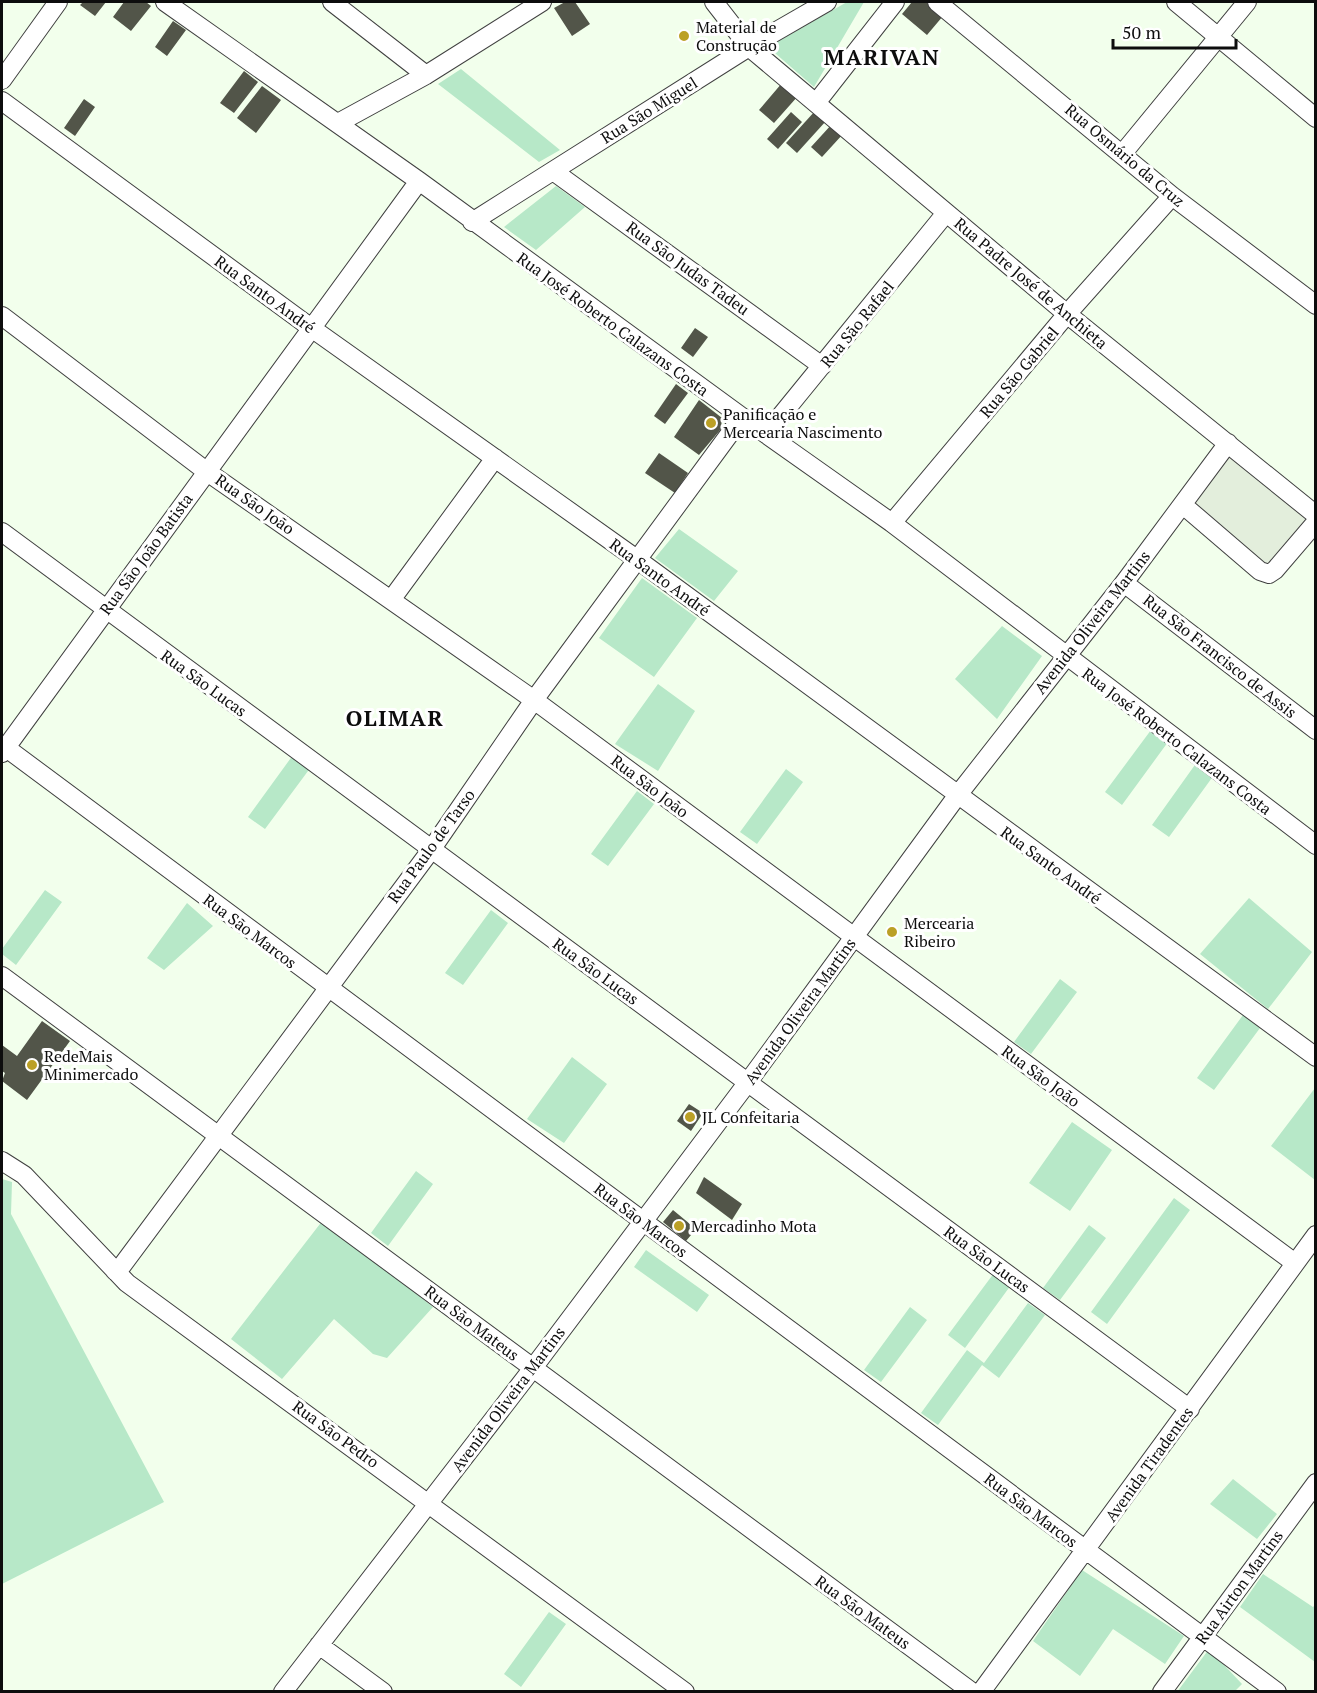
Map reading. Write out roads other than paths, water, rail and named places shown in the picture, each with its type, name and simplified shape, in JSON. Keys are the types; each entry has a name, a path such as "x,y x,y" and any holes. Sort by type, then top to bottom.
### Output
{"street":[{"path":"2,80 58,2"},
{"name":"Rua José Roberto Calazans Costa","path":"168,2 419,181 766,435 892,523 1316,845"},
{"path":"332,2 426,75"},
{"name":"Rua Padre José de Anchieta","path":"714,2 749,47 1067,314 1316,515"},
{"name":"Rua São Miguel","path":"472,222 749,47 827,2"},
{"path":"816,103 895,2"},
{"name":"Rua Osmário da Cruz","path":"937,2 1123,153 1172,196 1316,305"},
{"path":"1176,2 1316,118"},
{"path":"1123,153 1247,2"},
{"path":"338,123 426,75 535,3"},
{"name":"Rua Santo André","path":"2,101 310,327 638,560 1316,1057"},
{"name":"Rua São Judas Tadeu","path":"553,171 822,366"},
{"name":"Rua São João Batista","path":"3,750 310,327 419,181"},
{"name":"Rua São Gabriel","path":"892,523 1067,314 1172,196"},
{"name":"Rua São Rafael","path":"766,435 946,213"},
{"name":"Rua São João","path":"2,316 206,471 534,700 1295,1263"},
{"name":"Rua Paulo de Tarso","path":"115,1270 120,1267 219,1136 326,988 431,850 534,700 742,417"},
{"name":"Avenida Oliveira Martins","path":"283,1692 533,1368 748,1082 957,796 1124,583 1228,443"},
{"path":"391,600 495,458"},
{"path":"1182,505 1260,572 1269,574 1316,522"},
{"name":"Rua São Lucas","path":"2,532 1190,1409"},
{"name":"Rua São Francisco de Assis","path":"1124,583 1316,730"},
{"name":"Rua São Marcos","path":"3,750 1277,1692"},
{"name":"Rua São Mateus","path":"2,976 972,1692"},
{"name":"Rua São Pedro","path":"2,1161 24,1174 127,1283 429,1502 685,1692"},
{"name":"Avenida Tiradentes","path":"981,1692 1316,1235"},
{"name":"Rua Airton Martins","path":"1162,1692 1316,1483"},
{"path":"320,1645 383,1692"}],"place":[{"name":"Material de Construção","path":"684,36"},
{"name":"Panificação e Mercearia Nascimento","path":"711,423"},
{"name":"Mercearia Ribeiro","path":"892,932"},
{"name":"RedeMais Minimercado","path":"32,1065"},
{"name":"JL Confeitaria","path":"690,1117"},
{"name":"Mercadinho Mota","path":"679,1226"}],"district":[{"name":"MARIVAN","path":"882,57"},
{"name":"OLIMAR","path":"395,718"}]}
